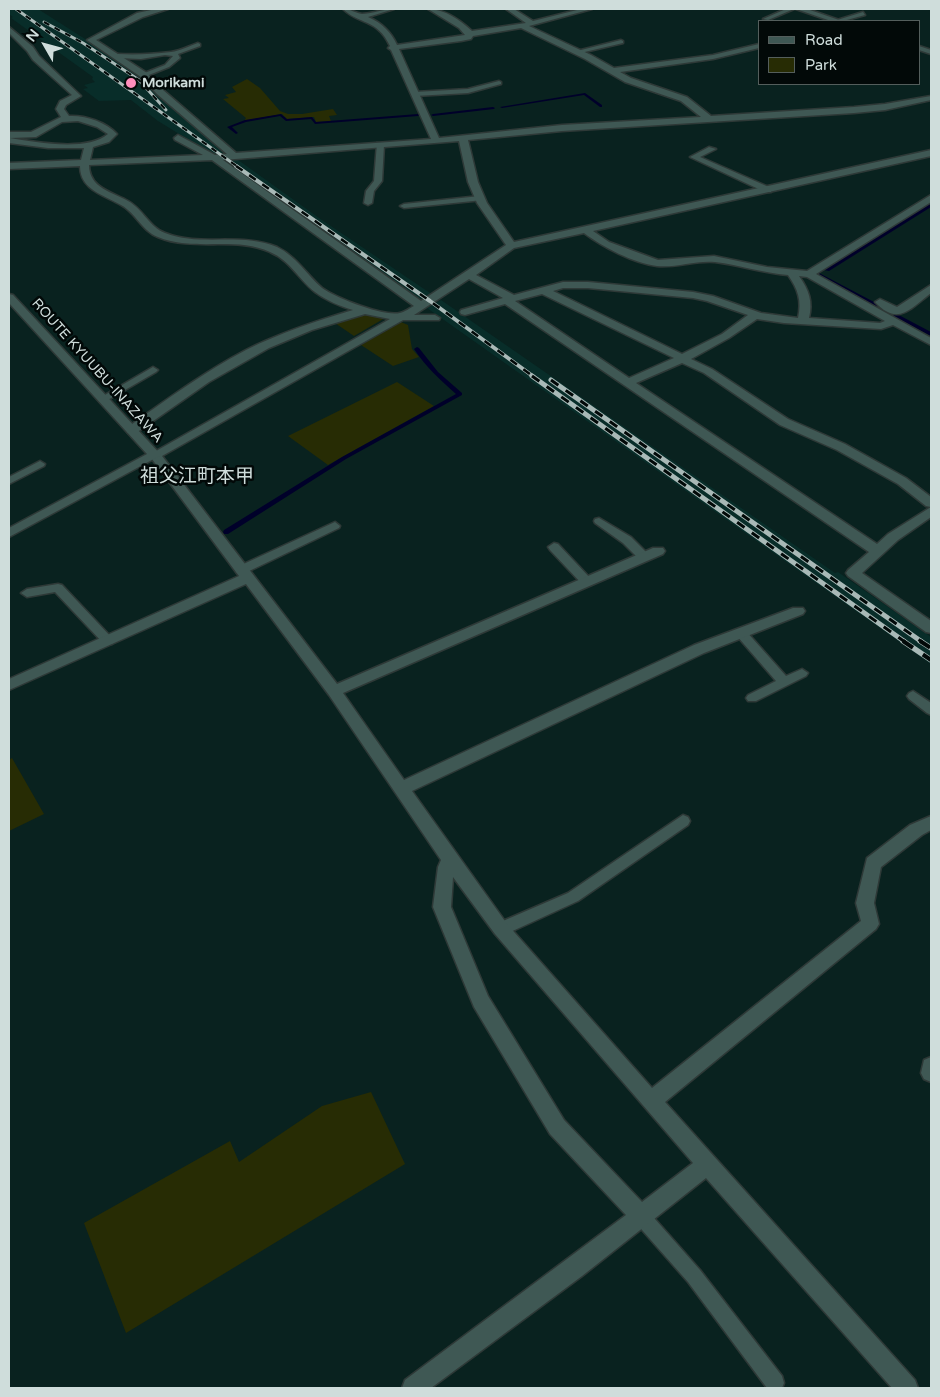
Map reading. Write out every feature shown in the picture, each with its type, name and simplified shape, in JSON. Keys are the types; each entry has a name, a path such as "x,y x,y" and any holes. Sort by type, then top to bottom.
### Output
{"street":[{"path":"164,9 140,15 91,40 118,56 144,75 160,92 234,156"},
{"path":"346,9 382,27 388,34 392,48 416,94 436,141"},
{"path":"362,16 391,9"},
{"path":"431,9 440,12 462,26 470,34"},
{"path":"509,9 533,24"},
{"path":"392,48 461,39 468,37 470,34 533,24 589,9"},
{"path":"800,9 835,20"},
{"path":"522,26 612,70 628,80 684,99 709,119"},
{"path":"9,29 30,49 36,58 77,96 63,103 60,109 66,119"},
{"path":"612,70 713,57 758,46"},
{"path":"9,166 234,156 436,141 562,128 885,107 931,98"},
{"path":"9,135 33,134 66,119 78,118 109,129 114,134 110,140 89,146 55,145 9,140"},
{"path":"178,138 213,157 421,306"},
{"path":"463,138 473,182 480,198 511,246"},
{"path":"89,146 83,163 86,177 92,186 131,207 155,232 179,240 238,242 266,246 282,253 319,290 330,297 366,310 414,319 435,318"},
{"path":"907,1388 651,1101 501,929 334,691 155,455 421,306 511,246 931,153"},
{"path":"913,157 925,162"},
{"path":"813,271 931,198"},
{"path":"586,230 606,244 646,260 668,262 714,260 791,272 813,271 898,312 931,288"},
{"path":"813,271 893,321 931,342"},
{"path":"791,272 803,288 806,309 803,321"},
{"path":"469,275 509,299 877,551"},
{"path":"464,312 563,285 588,285 693,295 709,298 755,315 803,321 881,326 893,321"},
{"path":"542,290 708,371 784,422 841,447 902,481 931,503"},
{"name":"ROUTE KYUUBU-INAZAWA","path":"9,297 155,455 9,533"},
{"path":"132,430 184,394 251,353 328,321 366,310"},
{"path":"628,382 683,358 733,333 755,315"},
{"path":"931,511 893,537 853,573 931,628"},
{"path":"334,691 658,551"},
{"path":"9,685 108,642 244,574"},
{"path":"401,789 699,649 798,611"},
{"path":"651,1101 870,924 865,903 873,863 916,830 931,823"},
{"path":"451,860 446,867 442,907 481,1001 557,1127 641,1216"},
{"path":"414,1388 708,1164"}],"lane":[{"path":"766,19 791,9"},
{"path":"842,20 863,14"},
{"path":"576,52 621,42"},
{"path":"118,56 141,57 172,54 198,45"},
{"path":"144,75 175,62 177,58 172,54"},
{"path":"416,94 468,91 499,83"},
{"path":"368,203 370,191 378,181 380,145"},
{"path":"712,149 694,156 768,190"},
{"path":"404,206 480,198"},
{"path":"103,399 152,370"},
{"path":"9,481 40,464"},
{"path":"599,522 627,540 644,557"},
{"path":"244,574 335,526"},
{"path":"554,547 587,582"},
{"path":"28,593 58,588 108,642"},
{"path":"741,633 784,682"},
{"path":"752,698 802,673"},
{"path":"913,696 931,710"},
{"path":"501,929 572,897 683,821"},
{"path":"641,1216 694,1276 775,1383"}],"shaded area":[{"path":"9,9 38,9 140,74 229,155 215,156 158,121 131,100 99,101 83,89 88,88 84,85 95,82 92,79 93,77 11,18 13,17 9,14"},
{"path":"234,157 319,218 433,295 420,302 219,158"},
{"path":"441,300 835,573 838,572 931,637 931,664 427,308"}],"green space":[{"path":"247,79 260,88 280,111 288,114 302,114 333,109 337,115 329,116 331,121 316,122 314,117 287,119 282,114 244,121 246,118 223,99 229,98 225,95 236,92 232,87"},
{"path":"366,313 385,318 354,336 332,321"},
{"path":"401,322 408,325 412,349 419,357 393,366 361,345"},
{"path":"397,382 434,406 328,465 288,436"},
{"path":"12,758 44,814 9,831 9,760"},
{"path":"371,1092 405,1164 126,1333 84,1223 230,1141 239,1162 322,1106"}],"waterway":[{"path":"502,107 585,94 601,106"},
{"path":"433,115 493,108"},
{"path":"236,133 229,127 245,121 281,115 286,120 312,118 315,123 418,115"},
{"path":"827,270 931,205"},
{"path":"819,275 931,334"},
{"path":"226,532 344,458 460,394 436,373 417,349"}],"railway":[{"path":"16,9 238,167"},
{"path":"44,22 83,43 139,80 166,110"},
{"path":"236,166 430,301 534,377"},
{"path":"532,376 905,642"},
{"path":"551,380 922,642"},
{"path":"903,641 931,660"},
{"path":"920,641 931,648"}],"place":[{"name":"Morikami","path":"131,83"}],"district":[{"name":"祖父江町本甲","path":"197,477"}]}
